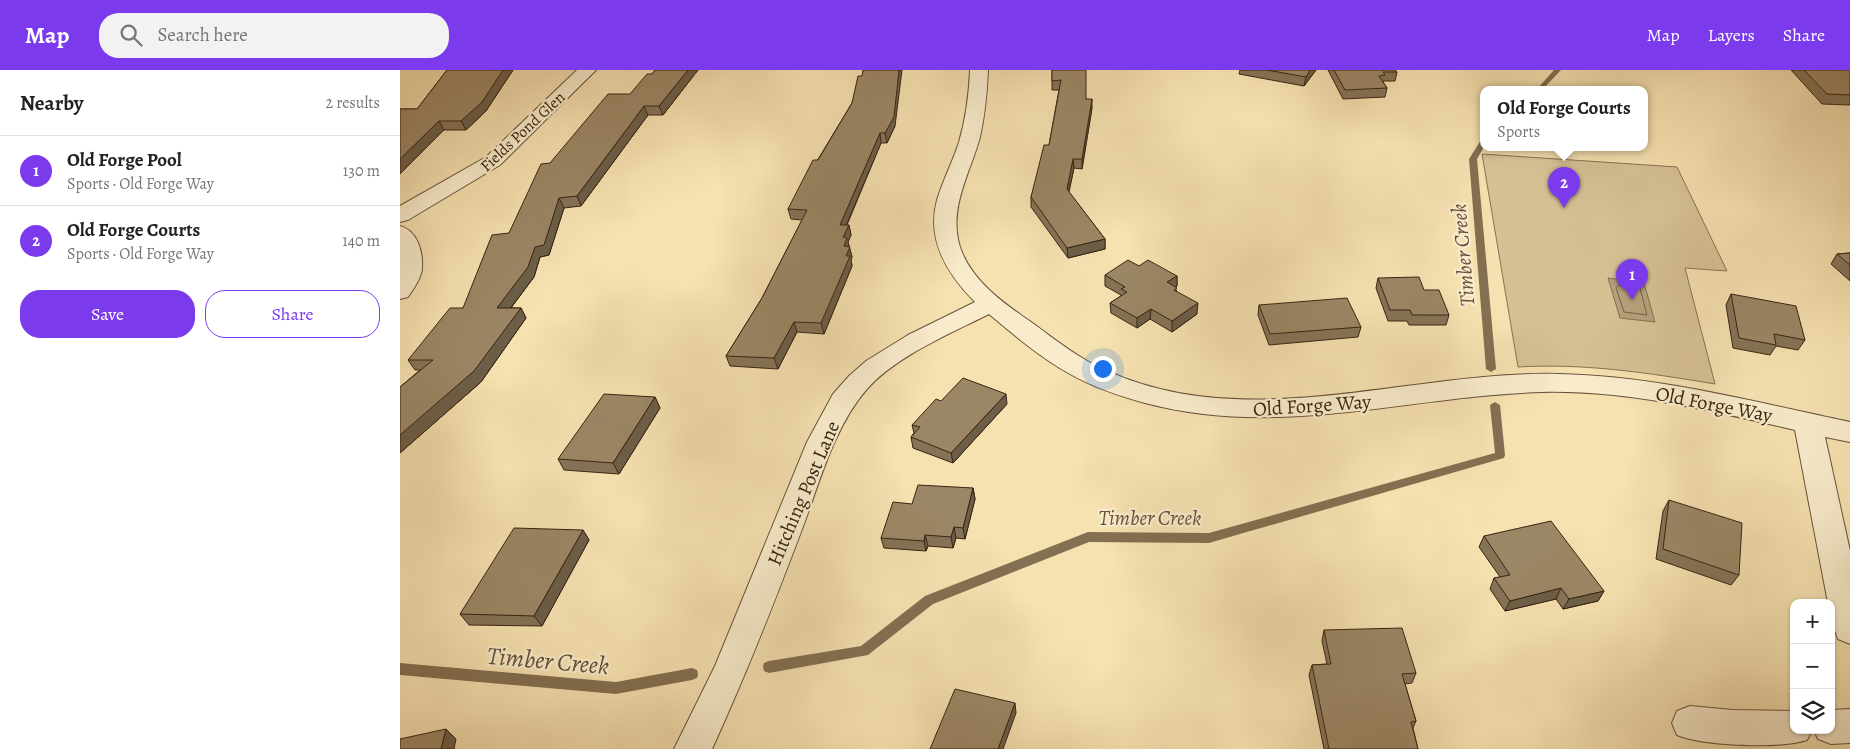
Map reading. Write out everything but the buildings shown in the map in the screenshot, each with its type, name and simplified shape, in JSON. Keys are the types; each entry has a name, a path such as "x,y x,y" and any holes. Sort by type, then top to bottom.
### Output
{"street":[{"name":"Fields Pond Glen","path":"400,215 494,162 587,70"},
{"name":"Old Forge Way","path":"979,70 978,104 968,145 946,199 945,236 954,260 974,287 990,304 1054,352 1088,372 1158,398 1192,405 1244,410 1300,410 1508,385 1558,383 1634,388 1850,432"},
{"path":"400,233 406,239 412,270 400,292"},
{"name":"Hitching Post Lane","path":"693,749 731,670 821,442 843,401 858,382 875,367 917,341 990,304"},
{"path":"1808,423 1850,629"},
{"path":"1690,723 1732,727 1790,728"},
{"path":"1835,727 1850,726"}],"shaded area":[{"path":"1482,154 1677,167 1727,271 1685,268 1715,384 1592,368 1568,366 1518,367"}],"water":[{"path":"1608,278 1644,283 1655,322 1620,318"}],"waterway":[{"name":"Timber Creek","path":"1543,86 1558,70"},
{"name":"Timber Creek","path":"1480,148 1473,159 1491,369"},
{"name":"Timber Creek","path":"769,667 864,651 929,600 1088,537 1209,538 1500,455 1495,405"},
{"name":"Timber Creek","path":"400,669 616,688 692,674"}],"place":[{"name":"Old Forge Courts","path":"1564,208"},
{"name":"Old Forge Pool","path":"1632,300"}]}
